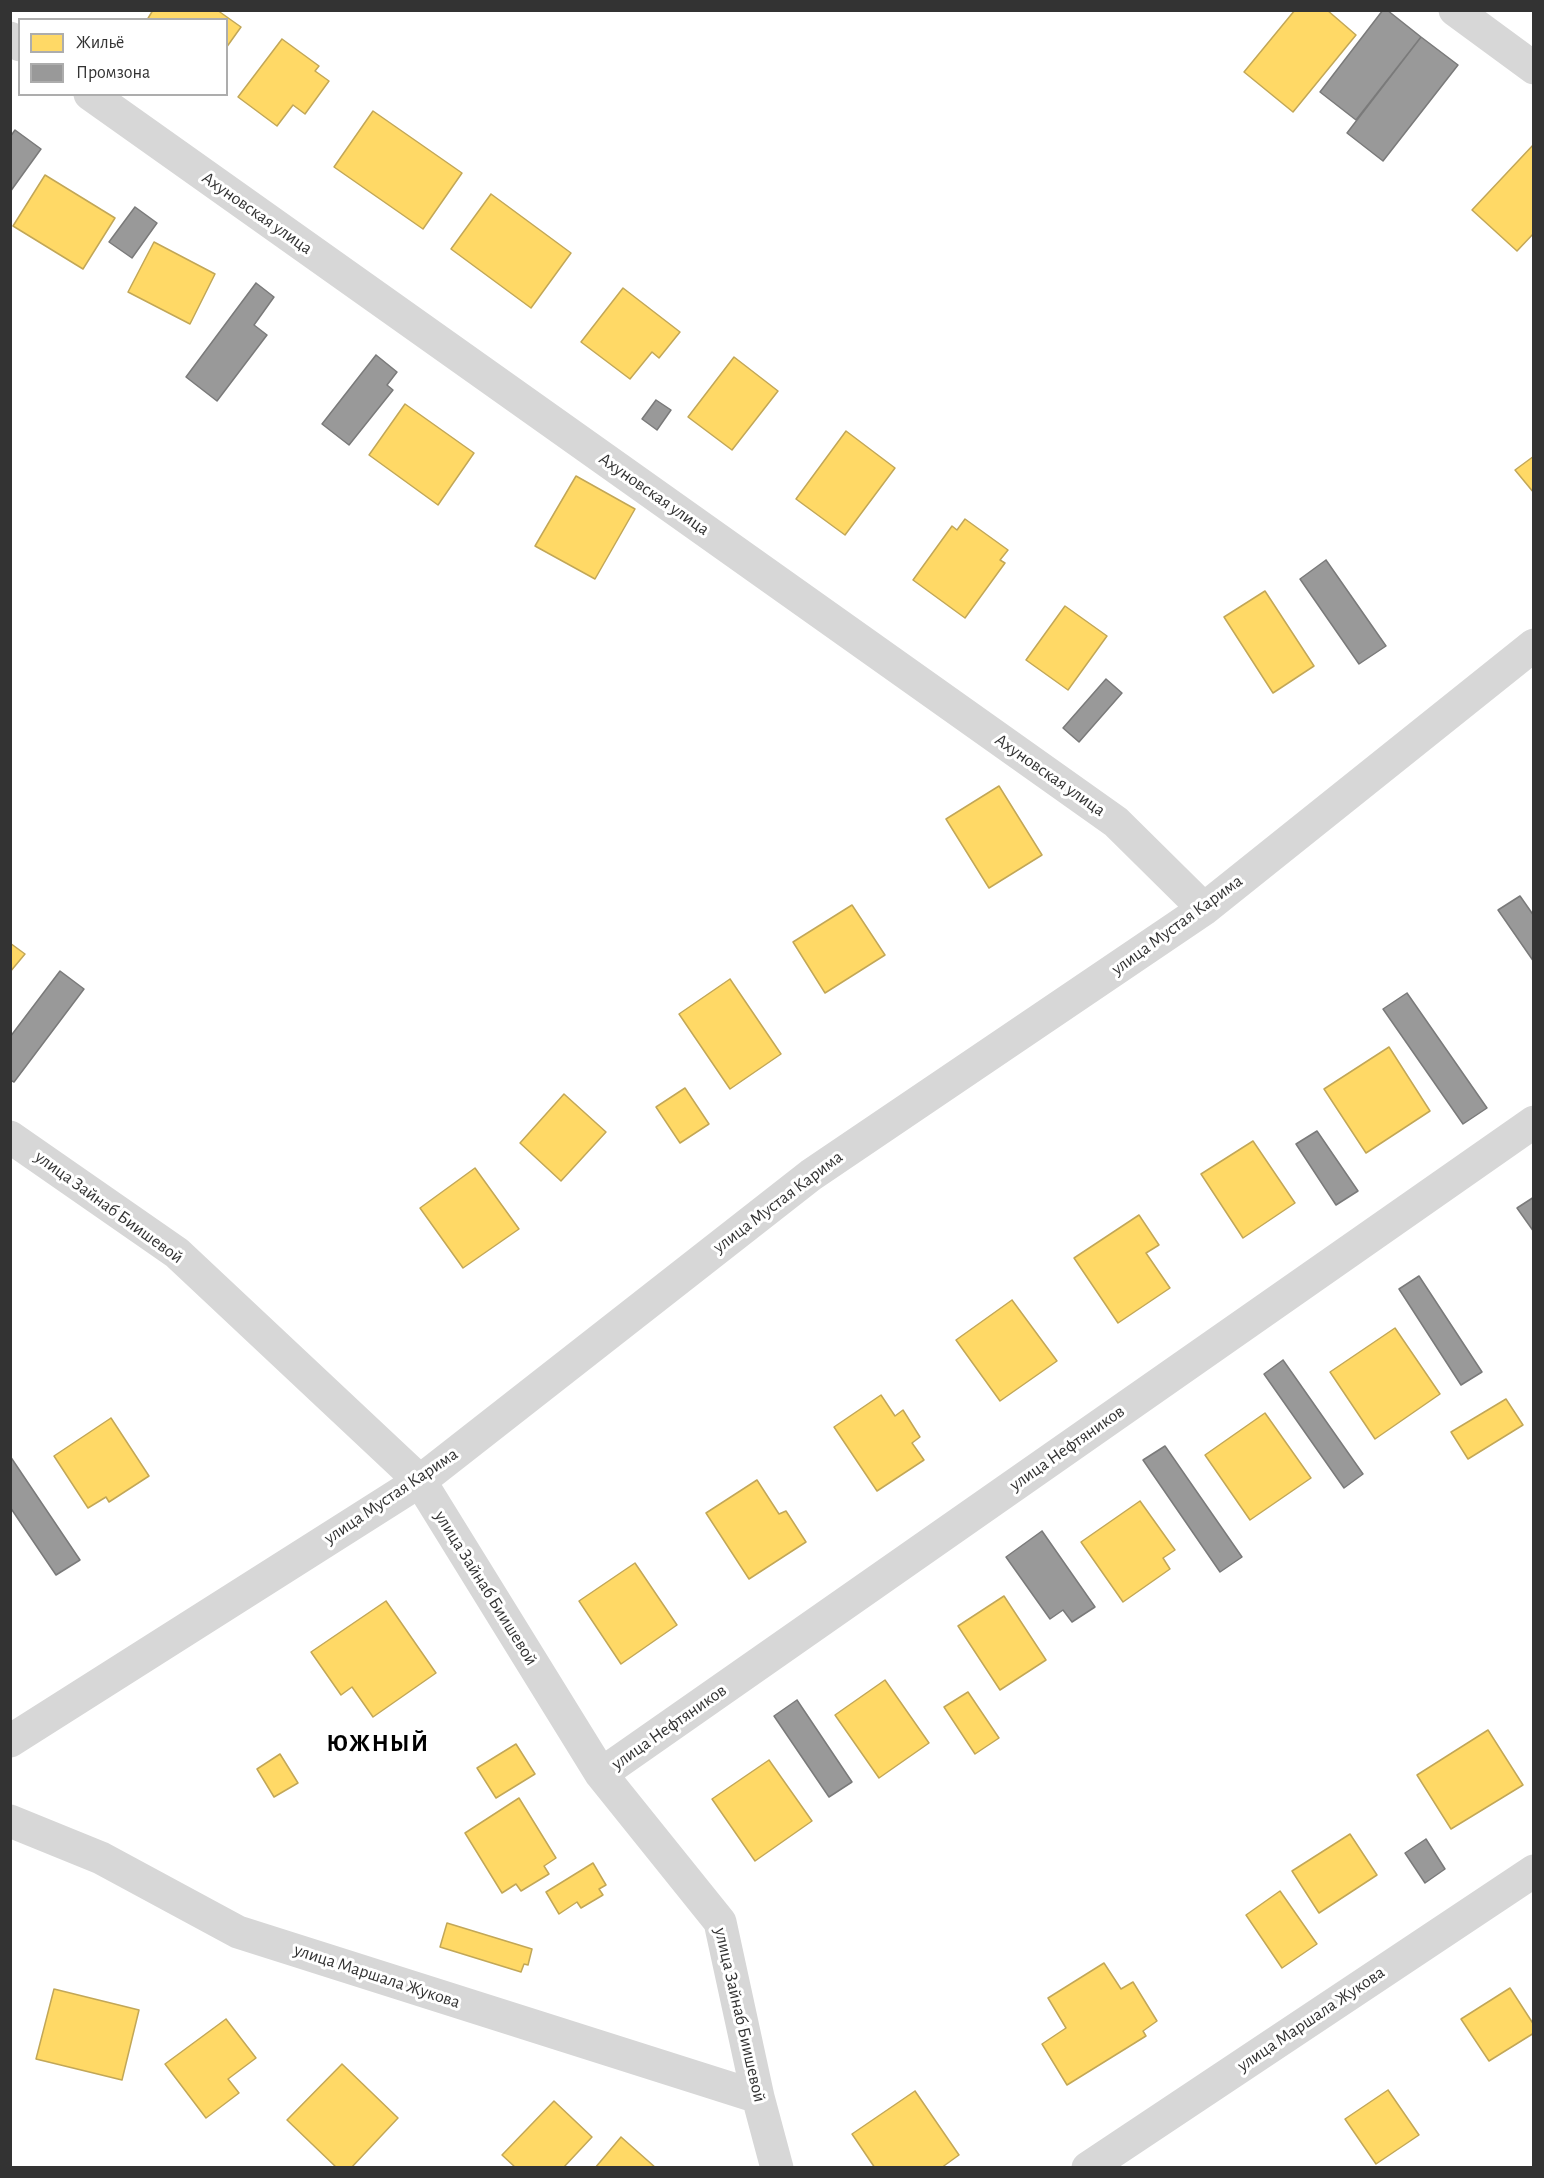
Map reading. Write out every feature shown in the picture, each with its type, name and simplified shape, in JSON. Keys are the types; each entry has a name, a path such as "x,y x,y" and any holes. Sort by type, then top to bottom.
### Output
{"street":[{"path":"1455,10 1533,68"},
{"name":"Ахуновская улица","path":"93,96 1116,822 1204,909"},
{"name":"улица Мустая Карима","path":"10,1741 420,1481 811,1175 1204,909 1533,645"},
{"name":"улица Нефтяников","path":"601,1774 1533,1122"},
{"name":"улица Зайнаб Биишевой","path":"10,1137 177,1253 420,1481 601,1774 720,1922 758,2097 777,2168"},
{"name":"улица Маршала Жукова","path":"10,1821 101,1858 238,1932 758,2097"},
{"name":"улица Маршала Жукова","path":"1088,2168 1533,1871"}],"building: Жильё":[{"path":"153,10 217,10 241,27 228,45 228,18 148,18"},
{"path":"1295,10 1327,10 1356,35 1293,112 1244,72"},
{"path":"282,39 319,66 315,71 329,81 305,114 293,105 277,126 238,97"},
{"path":"373,111 462,173 423,229 334,167"},
{"path":"1534,144 1534,233 1517,251 1472,210"},
{"path":"45,175 115,218 83,269 13,226"},
{"path":"491,194 571,253 531,308 451,249"},
{"path":"154,242 215,274 190,324 128,292"},
{"path":"623,288 680,332 659,358 652,352 630,379 581,342"},
{"path":"734,357 778,391 732,450 688,417"},
{"path":"405,404 474,453 438,505 369,455"},
{"path":"846,431 895,468 845,535 796,499"},
{"path":"1534,456 1534,493 1515,470"},
{"path":"576,476 635,509 595,579 535,546"},
{"path":"965,519 1008,550 1000,560 1005,563 965,618 913,580 952,526 957,530"},
{"path":"1265,591 1314,666 1273,693 1224,617"},
{"path":"1065,606 1107,636 1068,690 1026,660"},
{"path":"999,786 1042,855 989,888 946,819"},
{"path":"852,905 885,955 825,993 793,942"},
{"path":"10,943 25,954 10,972"},
{"path":"730,979 781,1054 730,1089 679,1014"},
{"path":"1389,1047 1430,1111 1366,1153 1324,1089"},
{"path":"685,1088 709,1124 680,1143 656,1107"},
{"path":"564,1094 606,1132 561,1181 520,1143"},
{"path":"1253,1141 1295,1203 1243,1238 1201,1174"},
{"path":"475,1168 519,1229 463,1268 420,1208"},
{"path":"1139,1215 1159,1245 1146,1253 1170,1288 1118,1323 1074,1258"},
{"path":"1012,1300 1057,1361 1000,1401 956,1340"},
{"path":"1395,1328 1440,1394 1375,1439 1330,1372"},
{"path":"881,1395 895,1416 903,1410 920,1437 912,1443 924,1460 877,1491 834,1427"},
{"path":"1506,1399 1523,1425 1468,1459 1451,1432"},
{"path":"1265,1413 1311,1478 1250,1520 1205,1455"},
{"path":"111,1418 149,1476 109,1502 106,1497 88,1508 54,1456"},
{"path":"757,1480 779,1514 786,1511 806,1542 749,1579 706,1513"},
{"path":"1140,1501 1175,1550 1163,1558 1170,1569 1123,1602 1081,1542"},
{"path":"635,1563 677,1625 621,1664 579,1601"},
{"path":"1004,1596 1046,1660 1000,1690 958,1626"},
{"path":"386,1601 436,1673 373,1717 352,1687 341,1695 311,1652"},
{"path":"885,1680 929,1743 879,1778 835,1715"},
{"path":"968,1692 999,1738 975,1754 944,1707"},
{"path":"1488,1730 1523,1785 1451,1829 1417,1775"},
{"path":"516,1744 535,1774 496,1798 477,1768"},
{"path":"280,1754 298,1783 274,1797 257,1769"},
{"path":"769,1760 812,1821 755,1861 712,1799"},
{"path":"519,1798 556,1858 544,1866 549,1874 521,1891 516,1884 502,1893 465,1833"},
{"path":"1350,1834 1377,1875 1319,1913 1292,1871"},
{"path":"593,1863 606,1885 599,1889 603,1895 581,1908 577,1902 559,1914 546,1892"},
{"path":"1280,1891 1317,1944 1282,1968 1246,1915"},
{"path":"447,1923 532,1949 528,1965 524,1964 521,1972 440,1947"},
{"path":"1104,1963 1121,1989 1133,1982 1157,2021 1143,2031 1146,2036 1067,2085 1042,2044 1066,2028 1048,1998"},
{"path":"1510,1988 1534,2025 1534,2033 1489,2061 1461,2019"},
{"path":"54,1989 139,2010 122,2080 36,2059"},
{"path":"226,2019 256,2058 228,2079 239,2093 206,2118 165,2064"},
{"path":"342,2064 398,2118 351,2168 337,2168 287,2120"},
{"path":"1388,2090 1419,2135 1376,2164 1345,2119"},
{"path":"915,2091 959,2155 941,2168 875,2168 852,2134"},
{"path":"554,2101 592,2137 563,2168 516,2168 502,2155"},
{"path":"621,2137 656,2168 595,2168"}],"building: Промзона":[{"path":"1383,10 1387,10 1421,37 1356,120 1320,92"},
{"path":"1421,37 1458,65 1383,161 1347,133"},
{"path":"15,130 41,149 10,192 10,137"},
{"path":"135,207 157,223 132,258 109,242"},
{"path":"256,283 274,297 254,325 267,335 217,401 186,377"},
{"path":"376,355 397,372 387,385 393,390 349,445 322,424"},
{"path":"656,400 671,410 657,430 642,419"},
{"path":"1326,560 1386,646 1359,664 1300,579"},
{"path":"1106,679 1122,693 1079,742 1063,728"},
{"path":"1520,896 1534,916 1534,962 1498,910"},
{"path":"60,971 84,989 14,1082 10,1080 10,1037"},
{"path":"1407,993 1487,1108 1463,1124 1383,1009"},
{"path":"1317,1131 1358,1191 1336,1205 1296,1144"},
{"path":"1534,1197 1534,1232 1517,1208"},
{"path":"1419,1276 1482,1372 1461,1385 1399,1289"},
{"path":"1283,1360 1363,1474 1344,1488 1264,1374"},
{"path":"1165,1446 1242,1557 1220,1572 1143,1460"},
{"path":"10,1456 80,1560 56,1575 10,1507"},
{"path":"1042,1531 1095,1607 1072,1622 1063,1610 1050,1619 1006,1557"},
{"path":"797,1700 852,1782 829,1797 774,1716"},
{"path":"1426,1839 1445,1869 1425,1883 1405,1853"}],"district":[{"name":"ЮЖНЫЙ","path":"378,1744"}]}
